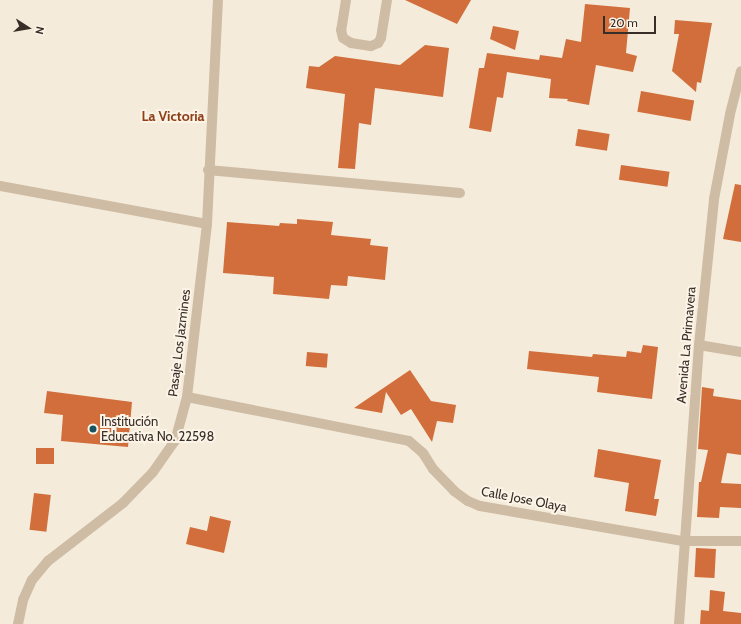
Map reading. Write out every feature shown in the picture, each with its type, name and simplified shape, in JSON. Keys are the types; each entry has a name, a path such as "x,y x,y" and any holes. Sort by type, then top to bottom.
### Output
{"street":[{"name":"Pasaje Los Jazmines","path":"18,624 23,600 32,580 48,561 123,503 153,472 176,441 187,397 207,224 208,170 218,0"},
{"path":"346,0 341,30 343,38 351,43 371,46 378,43 382,38 387,0"},
{"name":"Avenida La Primavera","path":"679,624 683,541 699,345 714,198 730,114 741,71"},
{"path":"208,170 460,193"},
{"path":"0,186 207,224"},
{"path":"699,345 741,352"},
{"name":"Calle Jose Olaya","path":"187,397 409,441 423,453 433,469 454,491 468,501 480,506 683,541 741,541"}],"building":[{"path":"405,0 471,0 457,24"},
{"path":"585,4 630,8 626,53 637,56 633,72 596,65 589,105 567,101 568,99 549,98 551,79 507,72 503,98 497,97 491,132 469,128 479,68 484,68 487,53 539,60 540,55 562,58 566,39 581,42"},
{"path":"675,20 712,23 701,83 697,82 696,92 672,71 679,34 674,34"},
{"path":"493,26 519,31 515,50 490,39"},
{"path":"425,45 449,48 443,97 375,88 371,125 359,123 355,169 338,168 345,94 306,88 309,66 319,67 335,56 400,65"},
{"path":"641,91 694,100 691,121 637,112"},
{"path":"578,129 610,134 607,151 575,146"},
{"path":"621,165 670,172 667,187 619,180"},
{"path":"735,184 741,185 741,242 723,239"},
{"path":"297,219 333,222 331,235 371,239 370,245 388,247 385,280 348,276 347,286 331,285 329,299 273,294 274,277 223,273 227,222 279,226 280,223 297,224"},
{"path":"643,345 658,347 652,399 597,392 599,377 527,369 529,351 592,357 593,354 626,357 627,351 641,353"},
{"path":"307,352 328,354 327,368 306,366"},
{"path":"410,370 431,401 456,405 453,423 437,421 432,442 411,409 401,415 386,392 382,413 354,408"},
{"path":"702,387 714,389 713,396 741,400 741,455 727,453 721,483 741,484 741,508 720,507 719,518 697,517 699,482 701,482 708,450 698,449"},
{"path":"47,391 132,402 128,447 61,441 63,415 44,413"},
{"path":"36,448 54,448 54,464 36,464"},
{"path":"598,449 661,460 654,499 659,499 656,516 625,511 629,483 594,477"},
{"path":"34,493 51,495 46,532 29,530"},
{"path":"210,516 231,521 224,553 186,544 190,527 207,531"},
{"path":"696,548 716,549 714,578 694,577"},
{"path":"710,590 725,592 723,611 741,613 741,624 700,624 701,610 709,611"}],"place":[{"name":"Institución Educativa No. 22598","path":"93,429"}],"district":[{"name":"La Victoria","path":"173,116"}]}
